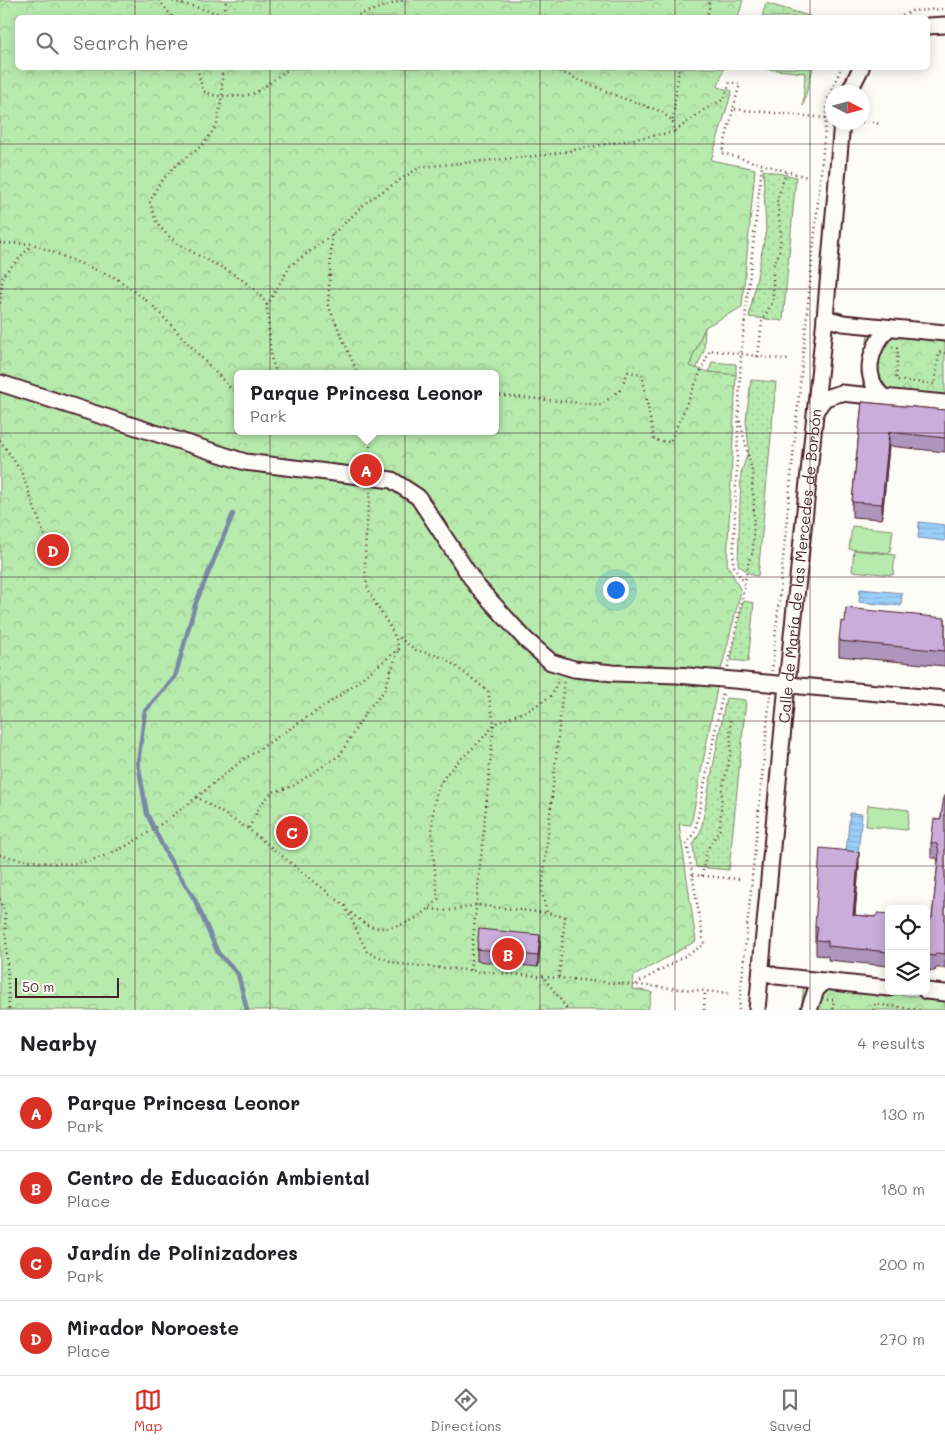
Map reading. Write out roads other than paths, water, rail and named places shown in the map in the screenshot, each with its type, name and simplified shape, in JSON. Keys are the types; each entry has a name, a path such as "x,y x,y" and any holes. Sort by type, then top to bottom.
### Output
{"street":[{"path":"930,26 945,25"},
{"path":"852,85 860,70"},
{"name":"Calle de María de las Mercedes de Borbón","path":"757,1010 787,684 825,318 841,130"},
{"path":"825,318 843,324 945,334"},
{"path":"883,397 874,388 870,364 876,345 888,328"},
{"path":"0,384 245,462 392,480 418,497 476,584 526,640 551,662 574,669 613,673 726,679 945,700"},
{"path":"816,410 825,398 832,394 945,403"},
{"path":"761,971 776,976 885,988"},
{"path":"808,1010 816,990 825,981"},
{"path":"930,991 945,993"}],"water":[{"path":"919,522 945,525 945,541 918,538"},
{"path":"860,589 902,593 901,606 859,602"},
{"path":"850,813 862,814 858,854 846,852"}],"waterway":[{"path":"233,514 195,605 175,677 145,711 138,763 147,814 167,855 195,900 218,953 238,974 247,1010"}],"place":[{"name":"Parque Princesa Leonor","path":"366,470"},
{"name":"Mirador Noroeste","path":"53,550"},
{"name":"Jardín de Polinizadores","path":"292,832"},
{"name":"Centro de Educación Ambiental","path":"508,954"}]}
